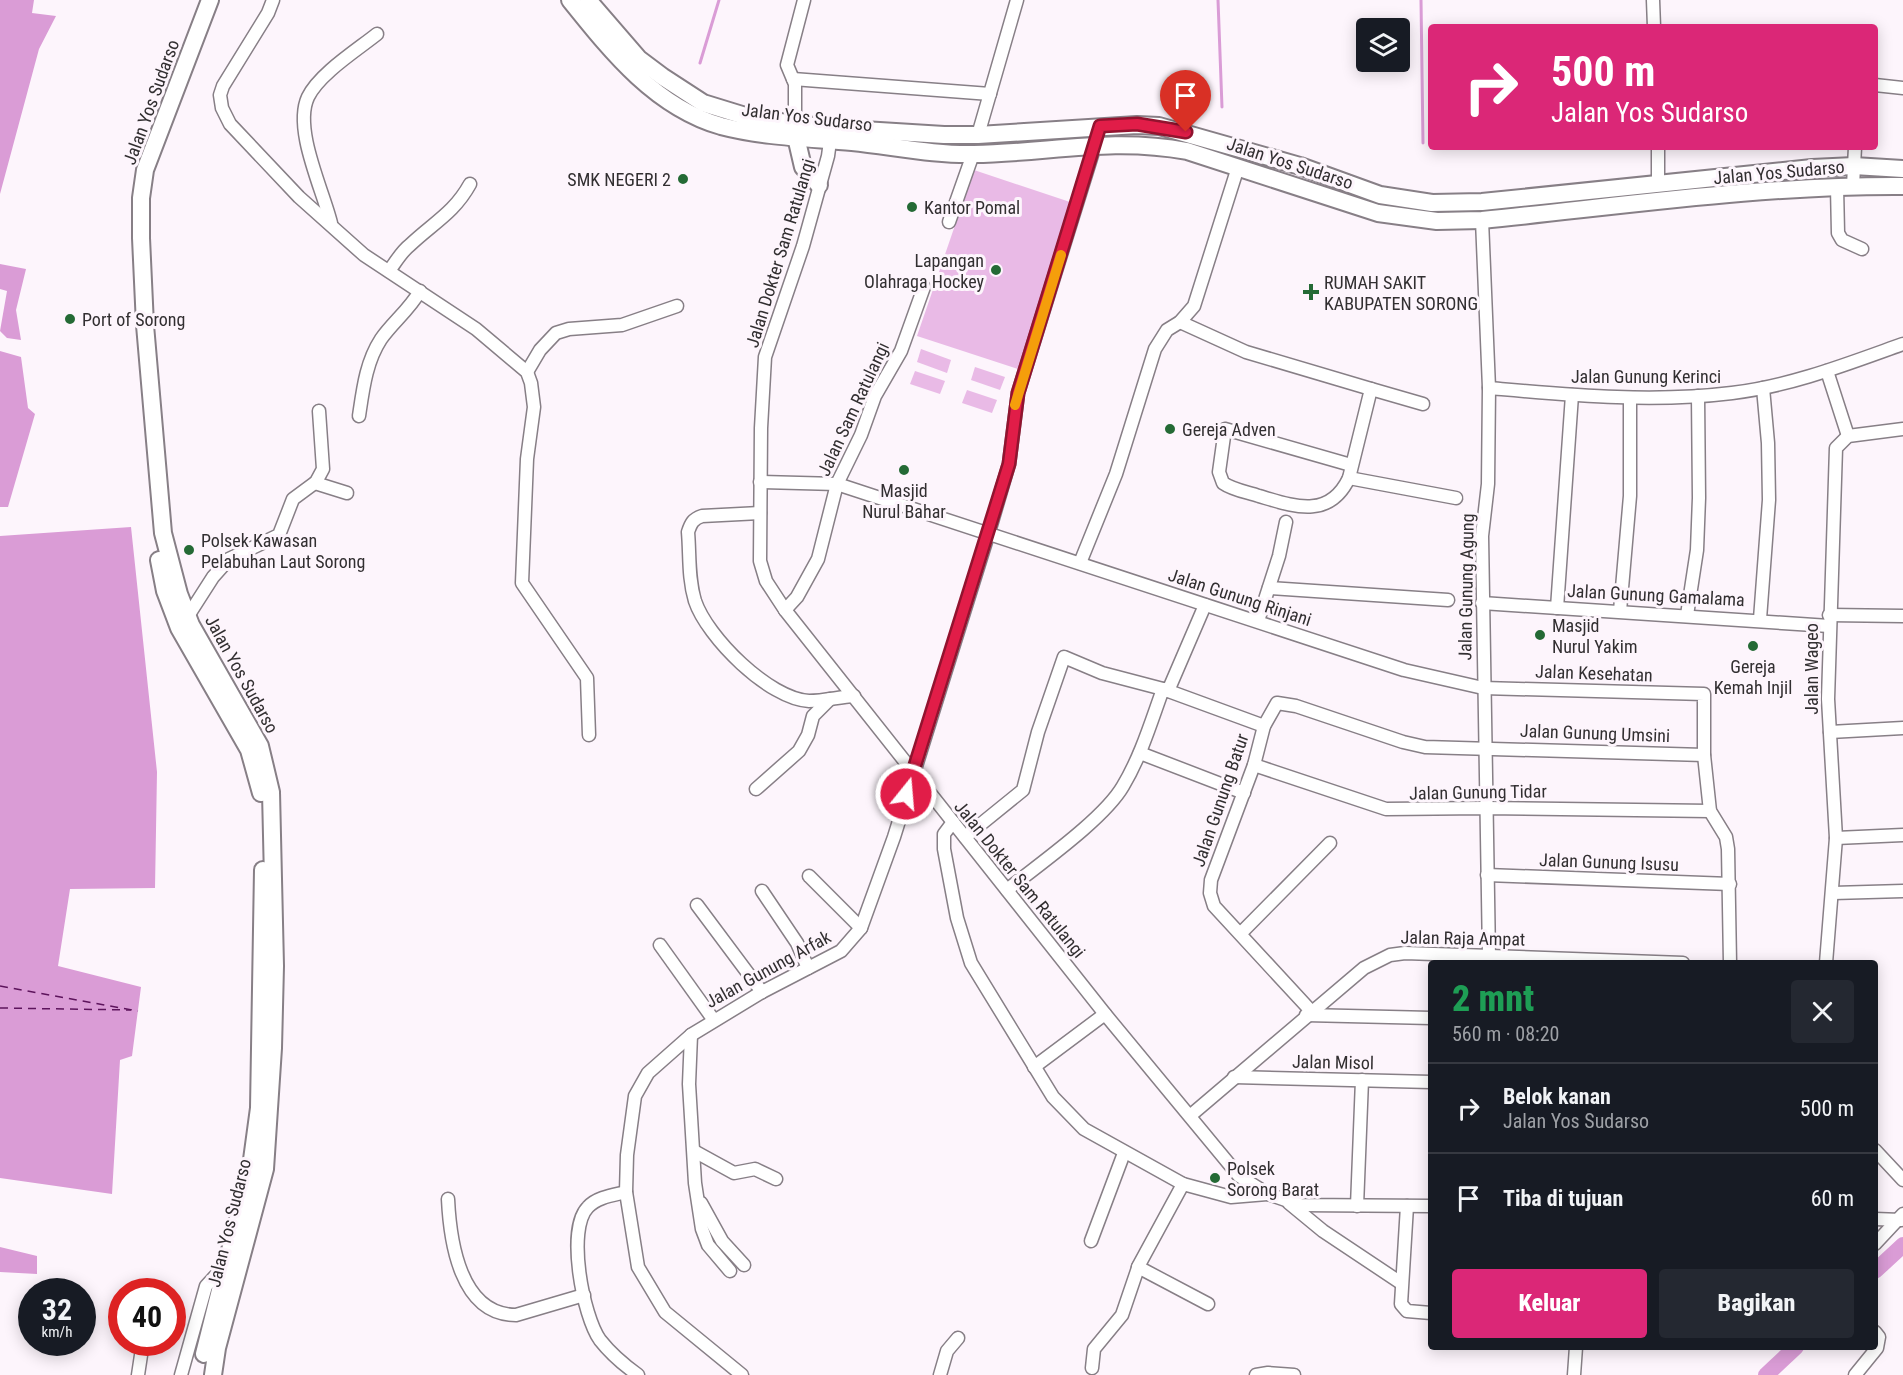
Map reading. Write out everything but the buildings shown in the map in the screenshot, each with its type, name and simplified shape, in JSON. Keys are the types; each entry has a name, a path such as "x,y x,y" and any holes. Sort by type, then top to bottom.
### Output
{"highway":[{"name":"Jalan Yos Sudarso","path":"199,0 149,140 141,198 145,325 163,533 179,594 188,616 240,710 271,792 274,852 273,1048 265,1169 231,1272 210,1324 201,1375"},
{"name":"Jalan Yos Sudarso","path":"210,0 149,140 135,166 132,241 153,530 165,591 179,628 249,750 260,765"},
{"name":"Jalan Yos Sudarso","path":"570,0 629,70 651,88 686,110 720,125 831,134 973,154 1096,144 1161,146 1187,151 1378,213 1437,221 1482,220 1845,186 1903,186"},
{"name":"Jalan Yos Sudarso","path":"588,0 639,59 703,103 795,130"},
{"name":"Jalan Yos Sudarso","path":"831,134 978,135 1137,124 1186,132 1300,166 1380,195 1432,203 1482,202 1854,165 1903,169"},
{"path":"795,130 803,167 819,185"},
{"path":"1378,213 1380,195"},
{"name":"Jalan Yos Sudarso","path":"213,1375 231,1272"}],"street":[{"path":"273,0 268,13 223,86 220,96 222,108 230,124 277,176 332,223 364,255 476,329 527,372 531,382 534,407 527,459 522,583 587,678 589,735"},
{"path":"795,130 796,102 793,79 787,65 804,0"},
{"path":"978,135 1017,0"},
{"path":"1653,0 1654,24"},
{"path":"332,223 305,135 307,98 328,75 377,34"},
{"path":"793,79 990,94"},
{"path":"1878,85 1903,88"},
{"name":"Jalan Gunung Arfak","path":"742,1375 665,1312 655,1299 634,1254 626,1192 627,1155 639,1085 673,1049 713,1019 841,951 861,928 894,837 989,532 1009,464 1018,393 1100,126"},
{"name":"Jalan Dokter Sam Ratulangi","path":"831,134 828,156 800,256 765,357 760,482 760,561 766,580 785,610 952,822 1105,1014 1191,1115 1239,1176 1268,1194 1288,1202 1319,1206 1428,1206"},
{"path":"1658,150 1659,184"},
{"path":"1855,150 1854,165 1845,186 1838,233 1842,240 1862,249"},
{"path":"949,222 973,154"},
{"path":"1080,563 1116,474 1155,349 1167,330 1180,322 1194,306 1238,167"},
{"path":"389,271 407,247 457,206 470,184"},
{"name":"Jalan Gunung Agung","path":"1482,220 1489,388 1488,484 1482,536 1484,808 1488,956"},
{"name":"Jalan Sam Ratulangi","path":"785,610 797,597 818,559 837,484 861,435 875,396 901,351 924,287"},
{"path":"359,416 369,365 375,350 382,337 412,305 420,291"},
{"path":"527,372 540,350 556,333 576,328 622,325 676,306"},
{"path":"1180,322 1246,352 1423,405"},
{"name":"Jalan Gunung Kerinci","path":"1489,388 1630,398 1698,396 1763,388 1827,371 1903,344"},
{"path":"1827,371 1848,436 1903,429"},
{"path":"1368,388 1350,471 1343,487 1331,498 1310,508 1227,486 1221,480 1219,472 1225,429 1350,471 1456,498"},
{"path":"1760,619 1769,500 1763,388"},
{"path":"1557,608 1572,395"},
{"path":"1687,615 1698,529 1698,396"},
{"path":"1620,611 1630,496 1630,398"},
{"path":"188,616 223,564 279,535 293,499 315,483 323,469 319,411"},
{"name":"Jalan Wageo","path":"1826,960 1836,838 1830,732 1829,620 1836,453 1838,445 1848,436"},
{"name":"Jalan Gunung Rinjani","path":"760,482 837,484 1404,670 1483,688"},
{"path":"315,483 347,493"},
{"path":"760,513 702,516 694,519 690,524 689,564 696,603 716,635 769,686 789,697 808,700 854,696"},
{"path":"1258,621 1286,522"},
{"path":"1269,588 1448,600"},
{"name":"Jalan Gunung Gamalama","path":"1482,603 1760,619 1829,620 1903,616"},
{"path":"1007,890 1111,801 1122,788 1140,753 1205,604"},
{"path":"965,837 1023,790 1038,732 1064,657 1102,673 1166,690 1264,726"},
{"name":"Jalan Kesehatan","path":"1483,688 1704,694 1704,755"},
{"path":"756,789 799,751 808,735 813,716 830,699"},
{"name":"Jalan Gunung Umsini","path":"1271,709 1277,703 1285,704 1425,747 1704,755"},
{"name":"Jalan Gunung Batur","path":"1271,709 1245,793 1210,886 1214,906 1241,933 1309,1013"},
{"path":"1830,732 1903,728"},
{"path":"1140,753 1245,793"},
{"path":"1704,755 1710,811 1725,837 1730,884 1730,960"},
{"name":"Jalan Gunung Tidar","path":"1254,765 1386,809 1710,811"},
{"path":"952,822 944,834 943,844 963,941 971,963 1053,1097 1084,1129 1183,1184 1231,1197 1268,1194"},
{"path":"1836,838 1903,836"},
{"path":"1241,933 1330,843"},
{"name":"Jalan Gunung Isusu","path":"1487,875 1730,884"},
{"path":"809,876 861,928"},
{"path":"762,891 797,943 808,968"},
{"path":"1833,893 1903,891"},
{"path":"697,905 762,992"},
{"path":"660,945 713,1019"},
{"name":"Jalan Raja Ampat","path":"1191,1115 1364,968 1390,955 1599,960"},
{"path":"1309,1013 1428,1018"},
{"path":"1034,1067 1105,1014"},
{"path":"691,1035 689,1084 695,1183 702,1229 708,1245 730,1272"},
{"name":"Jalan Misol","path":"1234,1077 1428,1082"},
{"path":"1357,1206 1362,1080"},
{"path":"694,1151 734,1173 755,1169 776,1179"},
{"path":"1091,1241 1124,1153"},
{"path":"1878,1153 1903,1180"},
{"path":"1092,1368 1094,1350 1122,1315 1137,1278 1138,1267 1183,1184"},
{"path":"626,1192 593,1202 581,1214 577,1244 584,1295 599,1339 619,1361 638,1375"},
{"path":"448,1199 450,1228 458,1267 479,1298 491,1309 506,1315 516,1315 584,1295"},
{"path":"699,1200 722,1241 744,1266"},
{"path":"1288,1202 1323,1231 1401,1283"},
{"path":"1407,1206 1401,1283 1402,1308 1413,1313 1428,1314"},
{"path":"1878,1219 1901,1218"},
{"path":"1878,1241 1901,1218"},
{"path":"1138,1267 1208,1304"},
{"path":"181,1375 206,1286 214,1276 231,1272"},
{"path":"940,1375 948,1351 958,1338"},
{"path":"1574,1375 1576,1350"},
{"path":"1856,1375 1875,1350"},
{"path":"138,1375 141,1356"},
{"path":"1256,1375 1268,1372 1294,1375"}],"shaded area":[{"path":"0,0 34,0 32,13 56,16 39,49 0,194"},
{"name":"Lapangan Olahraga Hockey","path":"974,170 1073,203 1021,370 917,336"},
{"path":"0,264 26,269 16,310 21,340 7,338 0,331 7,291 0,289"},
{"path":"921,349 951,360 947,373 917,362"},
{"path":"0,351 21,357 28,408 35,414 8,507 0,507"},
{"path":"975,367 1005,377 1000,390 971,380"},
{"path":"915,371 945,381 940,394 910,384"},
{"path":"967,390 997,400 992,413 962,403"},
{"path":"131,527 157,772 155,888 70,889 58,966 141,987 132,1056 120,1060 112,1194 0,1178 0,536"},
{"path":"0,1247 37,1256 37,1274 0,1272"}],"waterway":[{"path":"700,63 719,0"},
{"path":"1218,0 1222,107"},
{"path":"1421,0 1423,143"},
{"path":"1878,1268 1903,1245"},
{"path":"1766,1375 1793,1350"}],"ferry route":[{"path":"0,986 138,1011"},
{"path":"0,1008 131,1010"}],"slow traffic":[{"path":"1015,405 1061,255"}],"place":[{"name":"SMK NEGERI 2","path":"683,179"},
{"name":"Kantor Pomal","path":"912,207"},
{"name":"Lapangan Olahraga Hockey","path":"996,270"},
{"name":"RUMAH SAKIT KABUPATEN SORONG","path":"1311,292"},
{"name":"Port of Sorong","path":"70,319"},
{"name":"Gereja Adven","path":"1170,429"},
{"name":"Masjid Nurul Bahar","path":"904,470"},
{"name":"Polsek Kawasan Pelabuhan Laut Sorong","path":"189,550"},
{"name":"Masjid Nurul Yakim","path":"1540,635"},
{"name":"Gereja Kemah Injil","path":"1753,646"},
{"name":"Polsek Sorong Barat","path":"1215,1178"}],"route":[{"path":"906,794 1009,464 1013,440 1014,409 1018,393 1100,126 1137,124 1186,132"}]}
